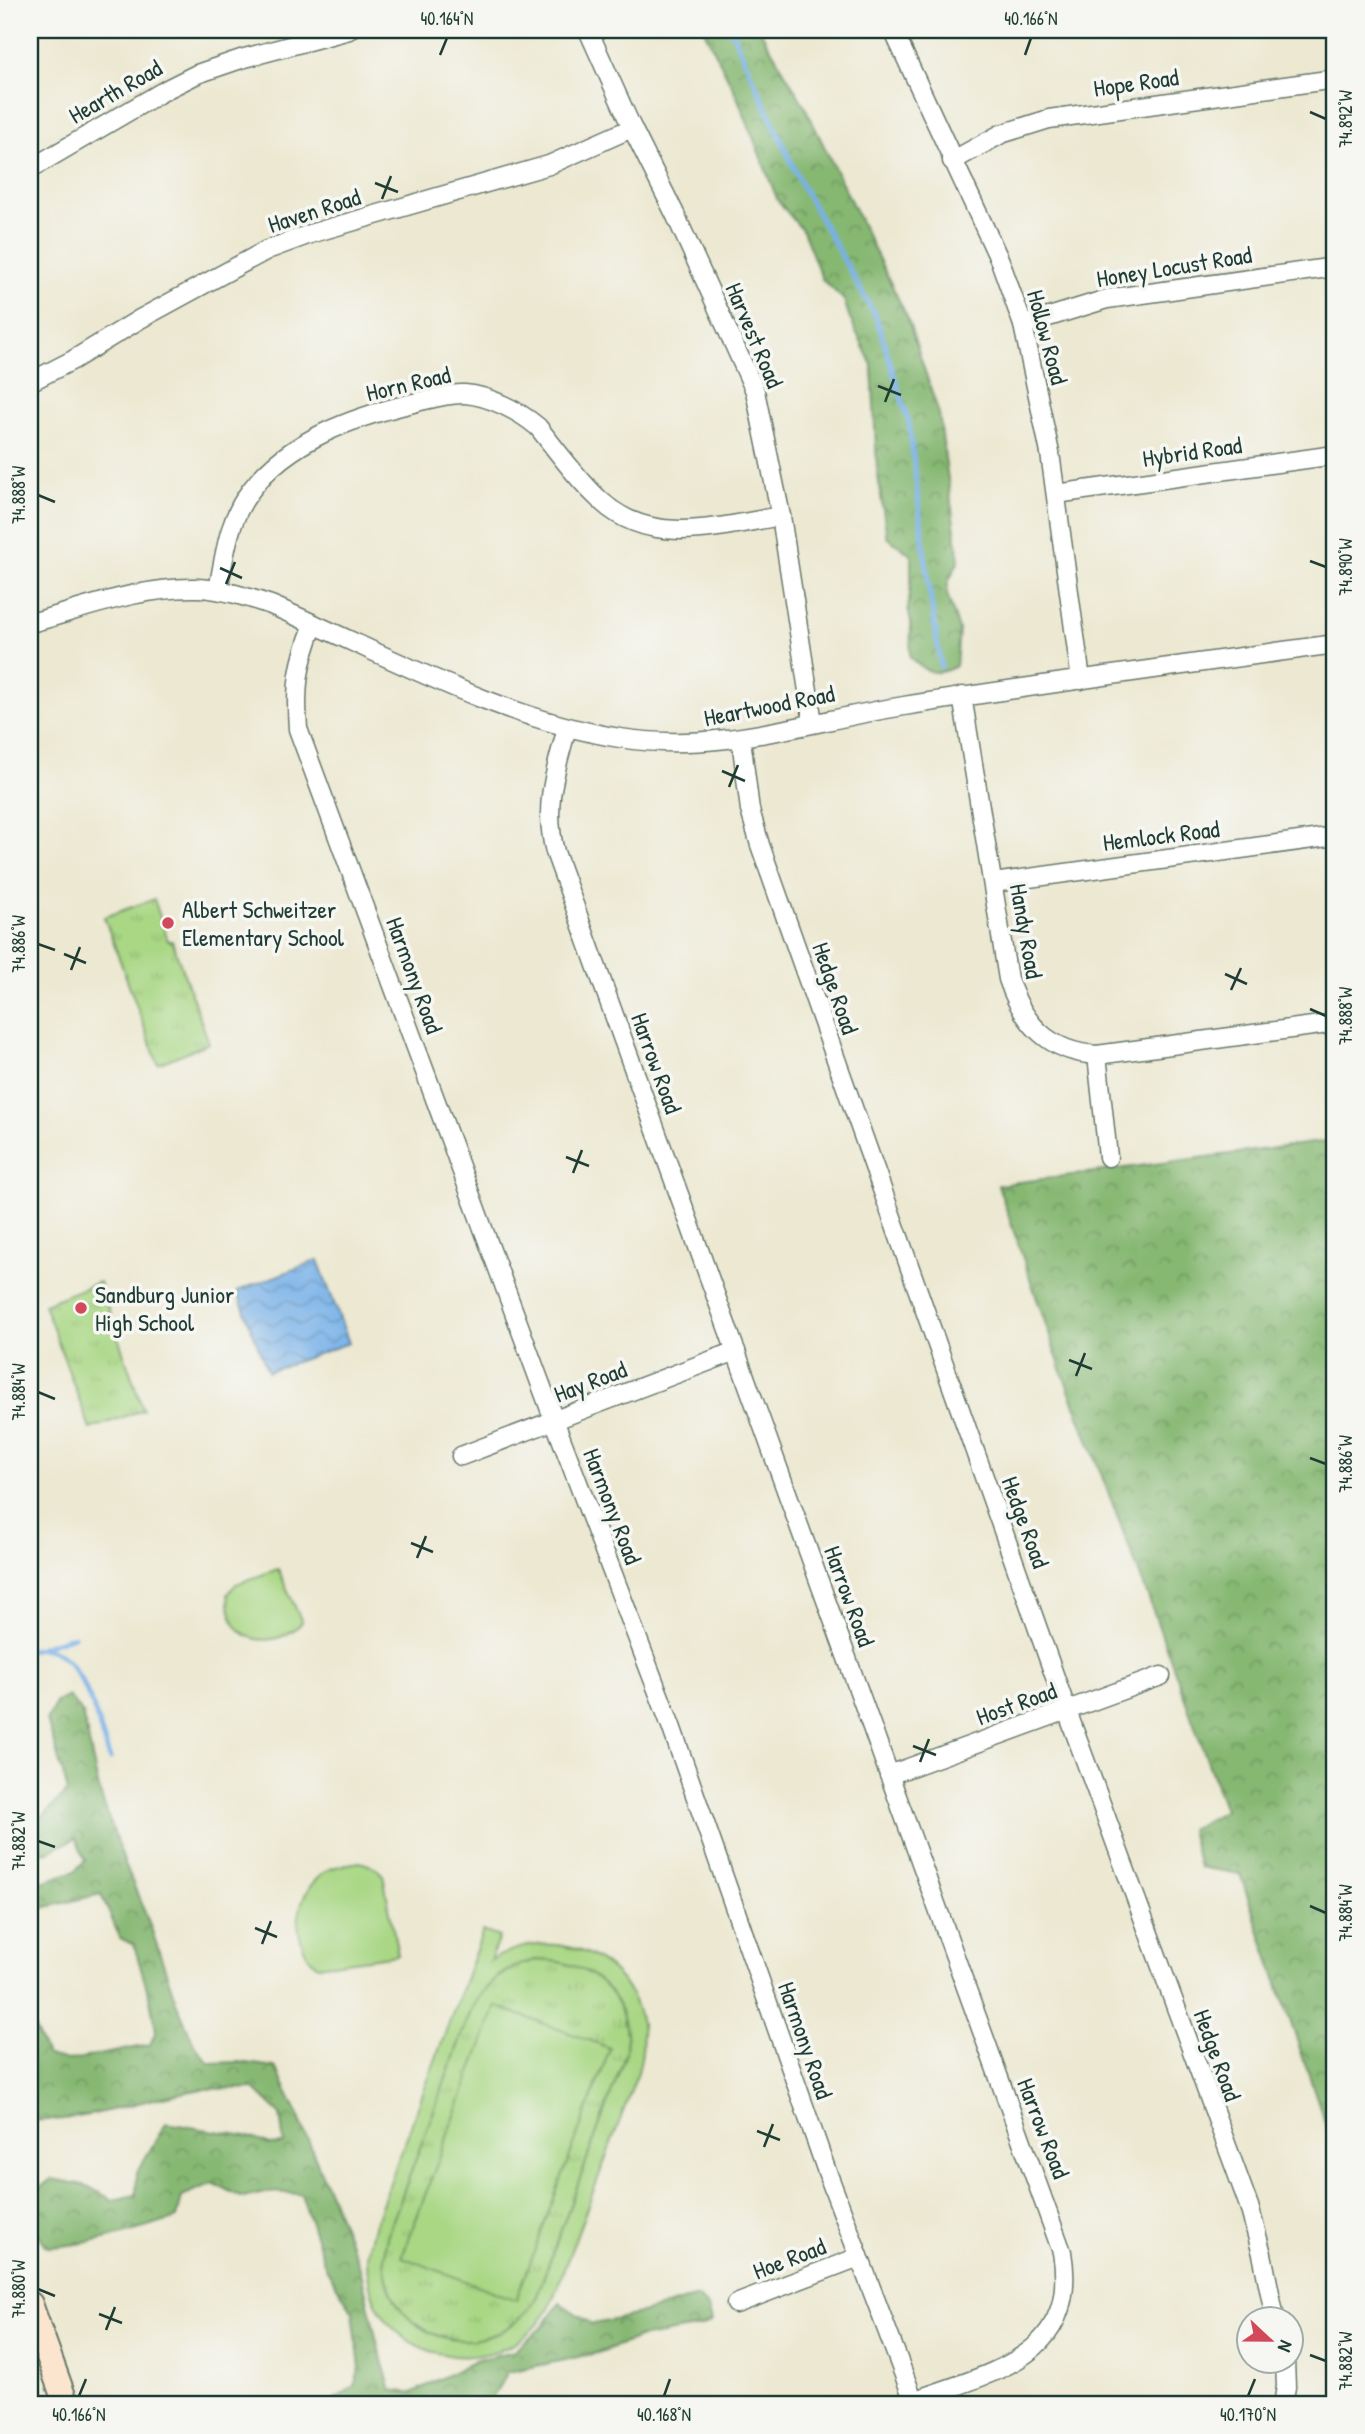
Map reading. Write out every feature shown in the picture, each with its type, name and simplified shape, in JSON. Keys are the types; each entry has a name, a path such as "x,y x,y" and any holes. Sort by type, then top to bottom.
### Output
{"main road":[{"path":"30,2304 66,2404"}],"street":[{"name":"Hearth Road","path":"30,169 197,74 241,59 349,30"},
{"name":"Harvest Road","path":"588,30 632,128 676,214 750,378 768,446 781,516 813,723"},
{"name":"Hollow Road","path":"893,30 1000,261 1023,325 1041,404 1056,494 1081,680"},
{"name":"Hope Road","path":"952,160 1001,134 1049,119 1335,79"},
{"name":"Haven Road","path":"30,382 267,250 313,233 549,165 632,128"},
{"name":"Honey Locust Road","path":"1023,325 1108,299 1335,267"},
{"name":"Horn Road","path":"218,590 233,519 249,491 274,464 316,438 348,423 446,395 466,394 481,397 527,417 601,502 638,525 668,531 702,529 781,516"},
{"name":"Hybrid Road","path":"1056,494 1335,455"},
{"name":"Heartwood Road","path":"30,623 143,593 168,589 218,590 271,605 488,701 567,727 621,739 677,744 741,739 848,715 962,696 1335,644"},
{"name":"Harmony Road","path":"314,624 299,669 296,696 298,729 554,1420 680,1751 781,2043 914,2403"},
{"name":"Handy Road","path":"962,696 1008,979 1023,1015 1044,1036 1058,1046 1082,1054 1097,1055 1335,1023"},
{"name":"Harrow Road","path":"567,727 549,803 551,838 555,852 1062,2252 1066,2272 1060,2310 1049,2332 1037,2346 1022,2358 998,2370 914,2403"},
{"name":"Hedge Road","path":"741,739 750,810 760,845 1067,1711 1249,2206 1272,2304"},
{"name":"Hemlock Road","path":"993,883 1335,835"},
{"path":"1097,1055 1108,1157"},
{"name":"Hay Road","path":"461,1456 736,1351"},
{"name":"Host Road","path":"889,1775 1160,1676"},
{"name":"Hoe Road","path":"737,2304 859,2257"},
{"path":"1283,2404 1286,2374"}],"green space":[{"path":"704,30 760,30 804,105 907,317 939,414 959,560 948,582 947,594 959,630 956,666 949,669 931,672 910,657 911,623 908,609 911,555 887,537 877,469 872,365 844,300 822,279 803,231 778,201 736,94"},
{"path":"154,899 209,1043 158,1064 104,917"},
{"path":"1335,1140 1335,2151 1240,1874 1199,1867 1190,1830 1225,1810 1147,1594 1061,1369 998,1185"},
{"path":"99,1282 143,1410 90,1429 44,1304"},
{"path":"278,1569 302,1622 275,1639 254,1638 237,1627 231,1614 228,1594 236,1584"},
{"path":"69,1696 83,1714 99,1790 194,2044 209,2063 238,2062 275,2067 293,2103 360,2268 391,2390 412,2393 475,2361 513,2351 540,2329 560,2303 592,2324 632,2316 698,2297 708,2307 712,2321 701,2327 639,2338 597,2353 508,2372 488,2404 329,2404 354,2386 360,2368 353,2312 326,2268 301,2194 269,2192 243,2198 213,2183 182,2196 177,2218 97,2240 47,2247 33,2222 32,2193 52,2179 85,2185 113,2200 136,2195 137,2172 166,2123 246,2136 270,2145 284,2144 280,2114 253,2088 183,2092 75,2117 30,2120 30,2018 47,2056 67,2061 150,2045 156,2030 134,1945 120,1938 101,1894 30,1911 30,1886 75,1871 85,1860 76,1838 48,1852 38,1853 30,1842 36,1823 68,1791 47,1720 56,1702"},
{"path":"360,1862 375,1867 383,1875 398,1955 317,1966 302,1943 299,1916 302,1902 308,1890 328,1870"},
{"path":"483,1931 499,1937 490,1961 521,1948 551,1945 579,1950 604,1964 624,1984 637,2009 642,2039 638,2072 549,2309 526,2335 498,2350 468,2356 438,2353 410,2341 388,2322 373,2294 367,2260 375,2223","holes":["535,1960 574,1966 604,1985 622,2014 626,2032 626,2053 535,2301 512,2325 485,2337 458,2340 432,2333 410,2319 393,2297 385,2269 387,2236 472,2008 491,1983 506,1971"]},
{"path":"536,1960 574,1966 604,1985 622,2014 626,2032 626,2053 535,2301 512,2325 485,2337 458,2340 432,2333 410,2319 393,2297 385,2269 387,2236 472,2008 498,1977 515,1967"},
{"path":"496,2006 610,2048 516,2300 402,2257"}],"water":[{"path":"318,1260 349,1343 268,1372 237,1291"}],"waterway":[{"path":"731,30 802,186 876,317 909,423 941,667"},
{"path":"41,1647 74,1636"},
{"path":"30,1650 48,1649 62,1656 74,1669 92,1705 110,1759"}],"place":[{"name":"Albert Schweitzer Elementary School","path":"168,923"},
{"name":"Sandburg Junior High School","path":"81,1308"}]}
